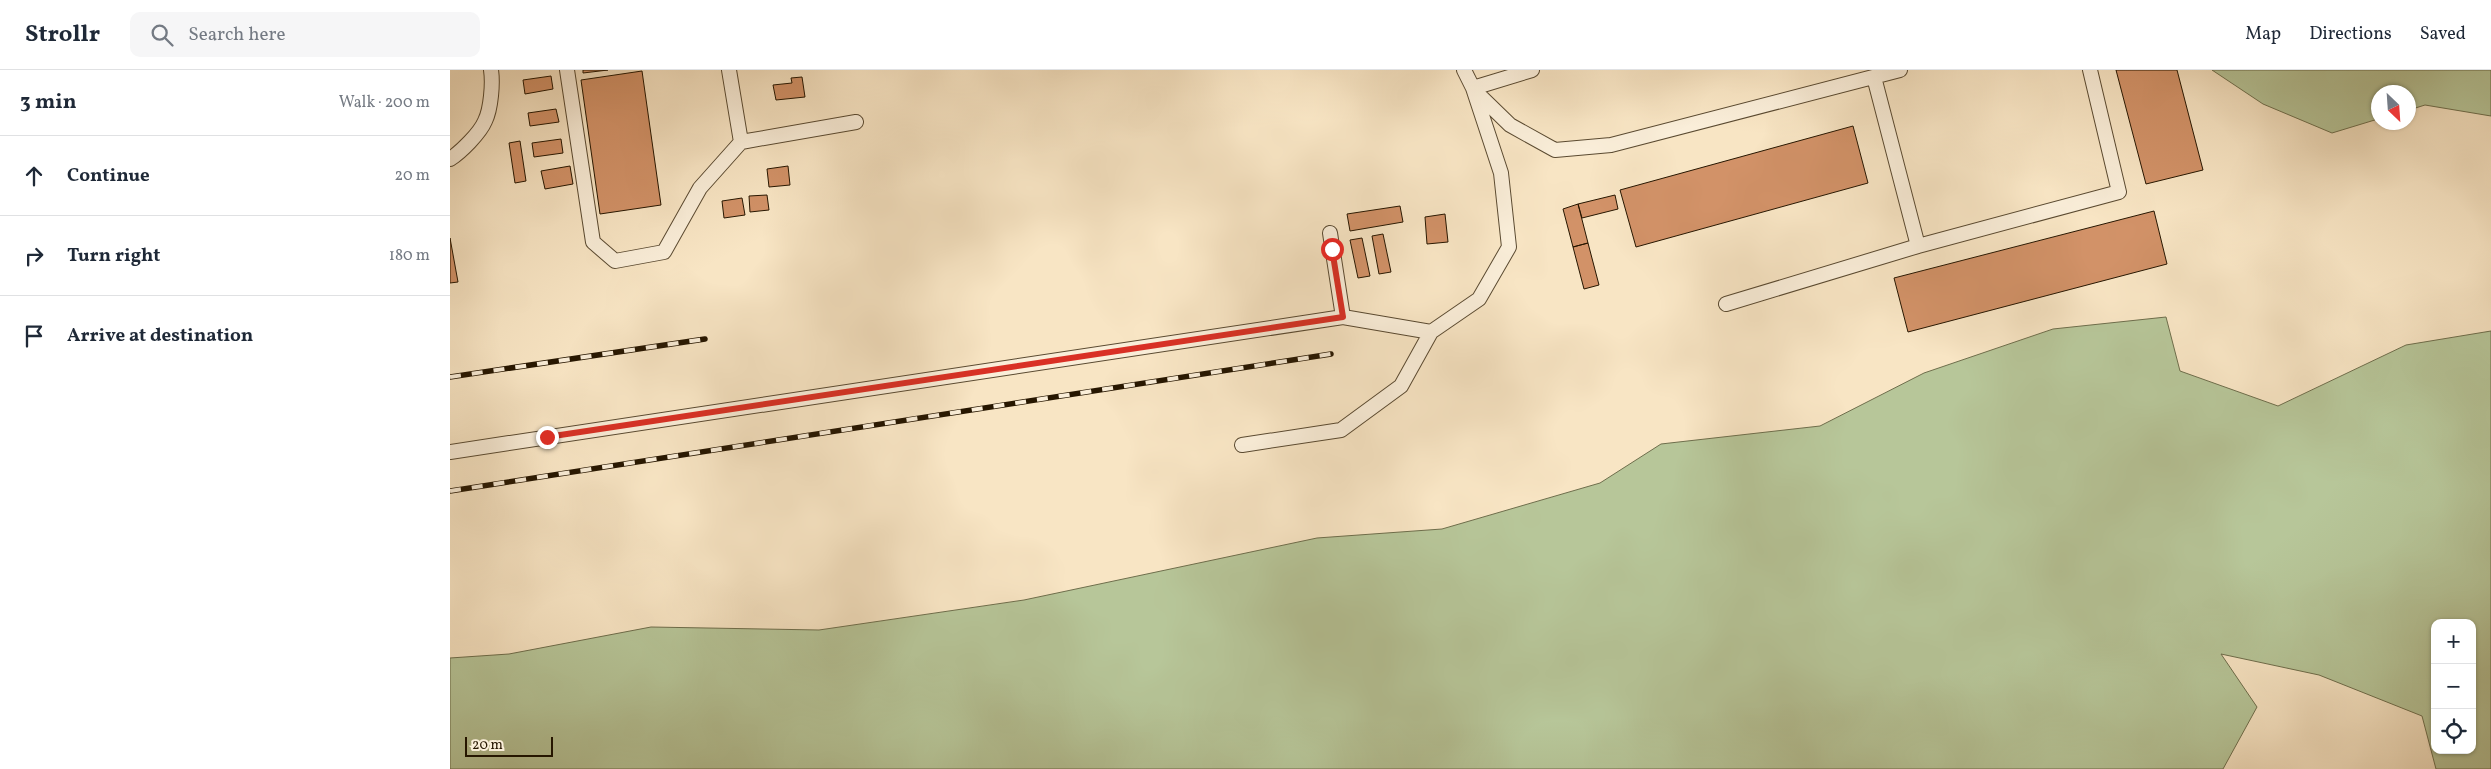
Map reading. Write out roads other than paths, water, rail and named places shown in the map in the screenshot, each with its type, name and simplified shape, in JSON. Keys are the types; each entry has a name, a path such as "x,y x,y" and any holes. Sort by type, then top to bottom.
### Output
{"lane":[{"path":"450,159 460,152 485,121 493,82 491,70"},
{"path":"567,70 593,242 615,261 664,252 700,188 741,142 856,122"},
{"path":"729,70 741,142"},
{"path":"1242,445 1341,430 1401,386 1431,332 1480,299 1509,247 1501,173 1473,88 1464,70"},
{"path":"1473,88 1532,70"},
{"path":"1473,88 1510,125 1555,150 1611,145 1900,70"},
{"path":"1726,304 1918,246 2119,192 2090,70"},
{"path":"1874,77 1918,246"},
{"path":"1330,232 1343,317"},
{"path":"450,452 1343,317 1431,332"}],"railway":[{"path":"450,377 705,339"},
{"path":"450,491 1331,354"}]}
